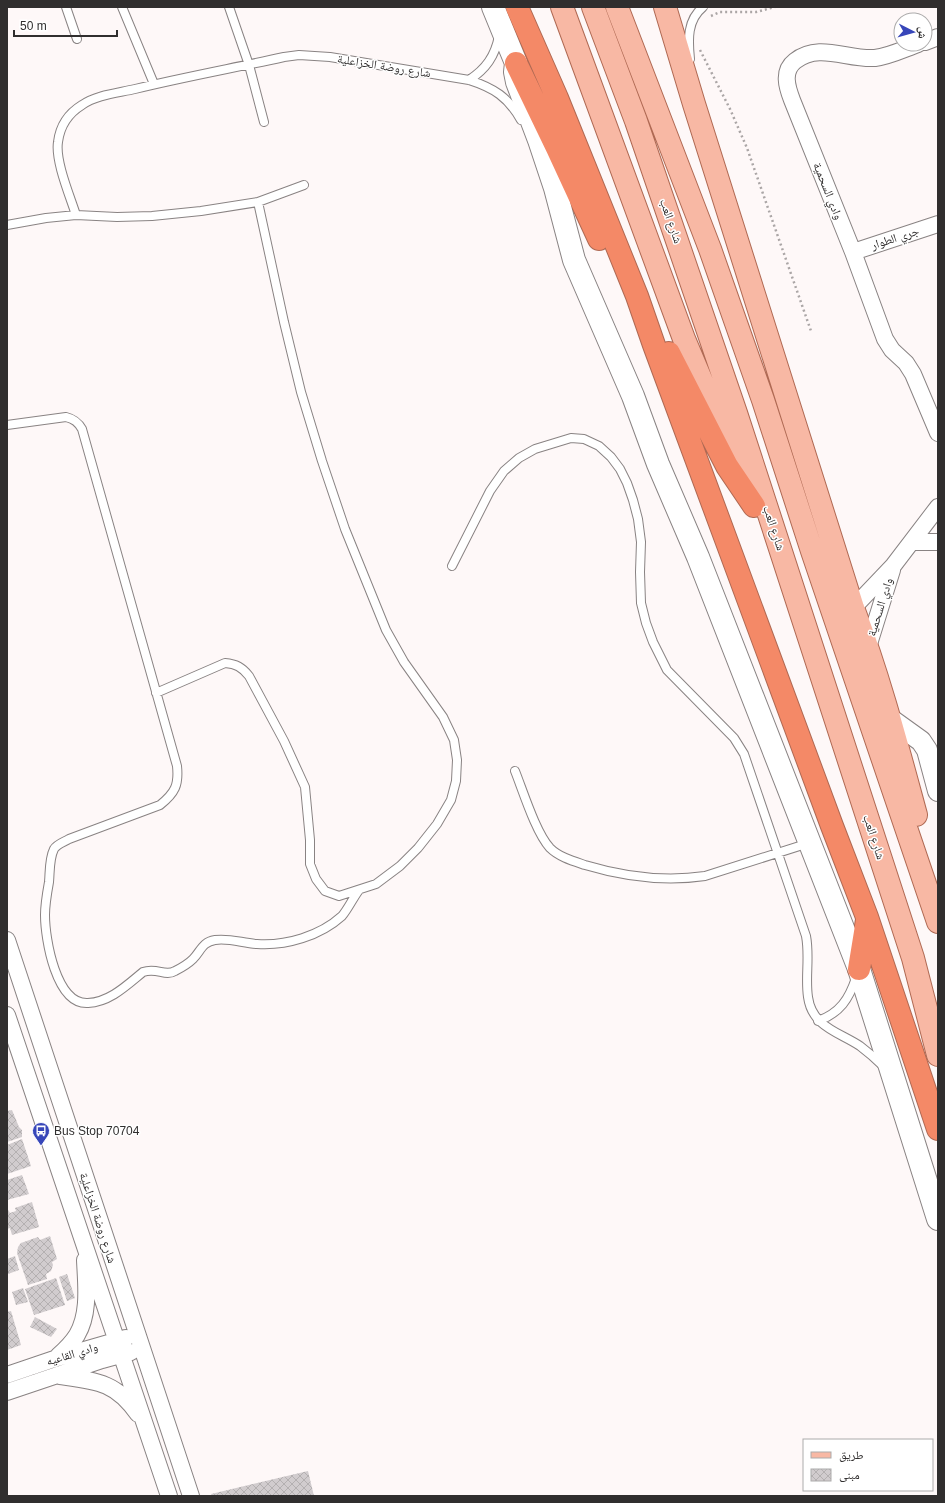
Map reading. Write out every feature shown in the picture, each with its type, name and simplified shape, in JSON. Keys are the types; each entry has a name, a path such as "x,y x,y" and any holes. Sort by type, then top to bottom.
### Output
{"highway":[{"path":"517,7 557,98 637,296 829,819 867,916 938,1129"},
{"path":"516,63 628,303 654,345"},
{"path":"637,296 670,354 727,466 754,506"},
{"path":"859,969 867,916"}],"main road":[{"path":"562,7 684,339 754,506 780,549"},
{"name":"شارع العب","path":"593,7 636,121 684,257 913,958 938,1055"},
{"path":"617,7 710,249 761,393 812,551 938,922"},
{"path":"665,7 694,104 853,608 868,647 938,897"},
{"path":"496,16 516,63 515,72 517,82 539,140 579,271 633,396 655,457 704,571 859,969 938,1219"}],"street":[{"name":"وادي السحمية","path":"896,52 874,58 813,52 802,56 793,63 788,70 786,83 852,252 884,339 892,350 906,363 913,374 938,432"},
{"name":"جري الطوار","path":"852,252 938,224"},
{"name":"وادي السحمية","path":"853,608 893,566 938,507"},
{"path":"912,542 938,542"},
{"name":"وادي السحمية","path":"868,647 893,566"},
{"path":"889,718 921,741 927,750 938,791"},
{"name":"شارع روضة الخزاعلية","path":"7,940 190,1496"},
{"name":"شارع روضة الخزاعلية","path":"7,1015 169,1496"},
{"path":"57,1358 74,1340 80,1329 84,1315 86,1296 83,1239"},
{"name":"وادي القاعيه","path":"7,1392 55,1376 119,1348 139,1342"},
{"name":"وادي القاعيه","path":"7,1375 57,1358 119,1348"},
{"name":"وادي القاعيه","path":"55,1376 94,1381 109,1386 117,1391 132,1405 145,1423"}],"lane":[{"path":"66,7 77,39"},
{"path":"122,7 154,84"},
{"path":"229,7 249,65 264,122"},
{"path":"694,104 688,39 694,17 703,7"},
{"path":"469,80 478,74 493,57 500,36 496,16"},
{"name":"شارع روضة الخزاعلية","path":"76,215 58,158 58,142 62,127 70,114 83,104 98,98 154,84 299,56 343,59 469,80 486,85 500,93 511,103 525,126 539,140"},
{"path":"7,226 46,218 76,215 117,217 152,216 258,202 304,185"},
{"path":"156,693 225,663 234,664 243,668 249,676 284,741 305,788 310,833 310,864 316,880 325,891 338,896 376,884 400,866 437,824 450,800 456,780 457,760 454,740 443,718 404,662 386,630 345,529 301,392 258,202"},
{"path":"7,425 66,417 73,419 82,429 177,766 178,778 175,788 169,798 160,805 60,843 55,848 52,856 46,897 45,916 47,936 51,957 58,978 70,997 81,1003 100,1001 119,991 147,970 156,970 169,973 174,972 194,958 204,944 214,940 231,939 257,944 273,944 289,942 305,937 323,929 342,915 359,890"},
{"path":"452,566 478,512 490,491 504,471 519,458 536,449 571,438 584,439 599,446 611,457 620,469 633,500 638,519 641,542 641,603 646,623 653,642 667,670 738,743 744,754 806,936 808,956 807,992 808,1000 814,1015 818,1021 871,1054 891,1074"},
{"path":"515,771 541,834 550,848 562,856 601,869 638,877 656,879 705,876 809,843"},
{"path":"818,1021 835,1013 848,999 859,969"}],"path":[{"path":"709,16 720,12 756,12 775,7"},
{"path":"699,43 705,60 730,109 747,148 811,331"}],"building":[{"path":"12,1110 19,1127 22,1130 22,1137 7,1142 7,1111"},
{"path":"22,1139 31,1166 7,1174 7,1145"},
{"path":"22,1175 29,1194 7,1200 7,1180"},
{"path":"32,1202 39,1227 12,1235 10,1228 7,1229 7,1208 10,1213 16,1211 15,1208"},
{"path":"50,1236 57,1259 52,1262 53,1265 51,1271 46,1274 47,1279 28,1285 17,1253 18,1247 21,1243 38,1237 40,1240"},
{"path":"15,1256 19,1270 8,1274 7,1259"},
{"path":"67,1274 75,1298 67,1301 59,1277"},
{"path":"56,1278 65,1305 34,1315 25,1289"},
{"path":"23,1288 28,1302 16,1305 12,1292"},
{"path":"11,1311 21,1345 7,1350 7,1312"},
{"path":"35,1317 57,1329 51,1337 30,1327"},
{"path":"308,1471 314,1496 212,1496 211,1494"}],"place":[{"name":"Bus Stop 70704","path":"41,1146"}]}
